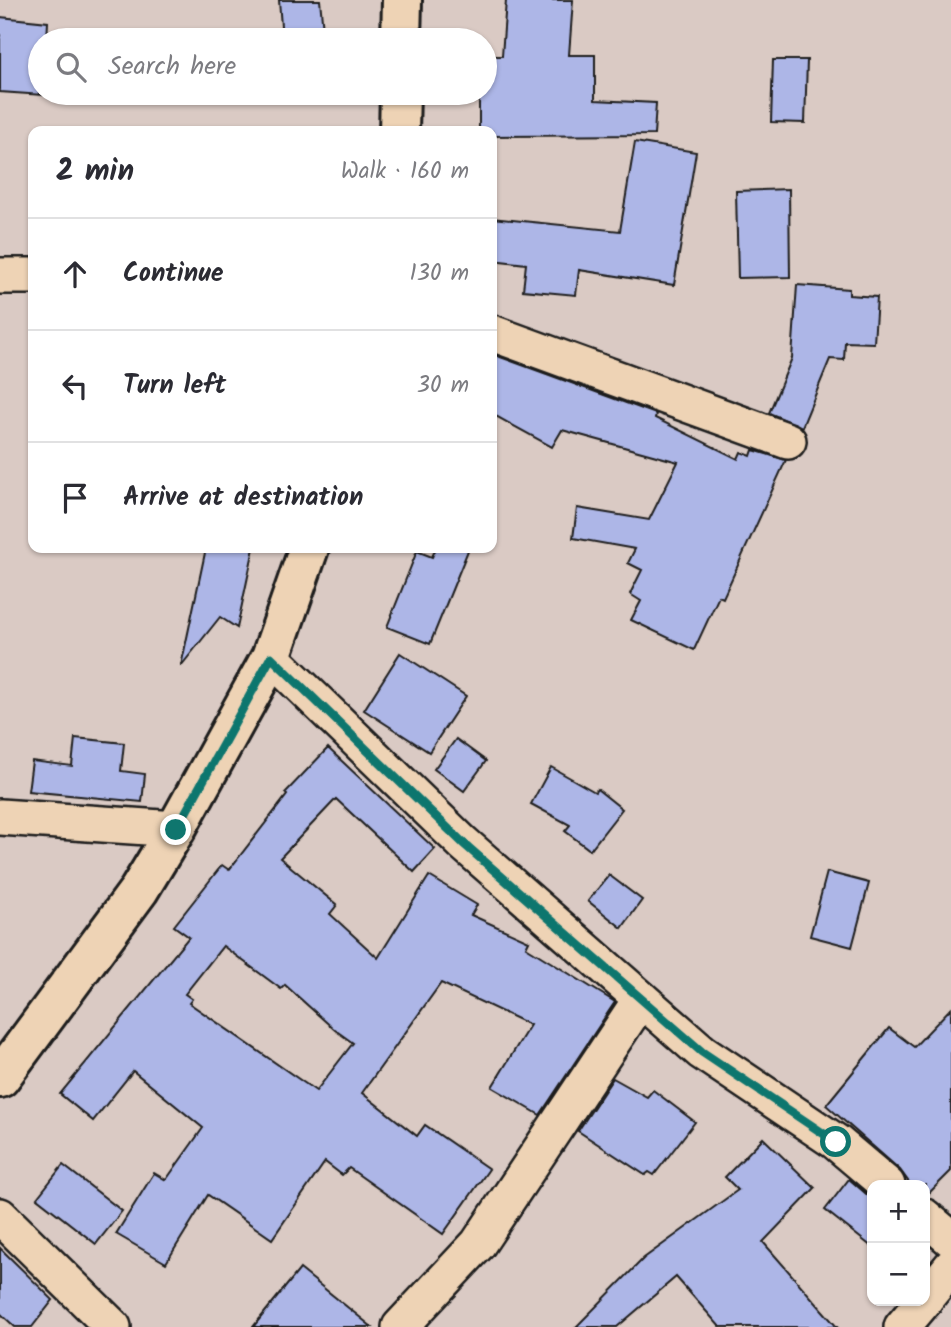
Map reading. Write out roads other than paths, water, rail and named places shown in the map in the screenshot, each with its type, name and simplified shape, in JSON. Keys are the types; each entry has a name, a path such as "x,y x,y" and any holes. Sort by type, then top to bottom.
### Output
{"street":[{"path":"401,28 402,0"},
{"path":"399,126 400,105"},
{"path":"0,276 28,276"},
{"path":"497,335 789,441"},
{"path":"0,1078 139,890 176,830 271,657 307,553"},
{"path":"271,657 463,843 702,1052 836,1142 881,1180"},
{"path":"0,817 176,830"},
{"path":"400,1327 478,1244 641,999"},
{"path":"0,1216 113,1327"},
{"path":"930,1221 951,1239"},
{"path":"930,1293 951,1267"},
{"path":"902,1327 919,1306"}]}
